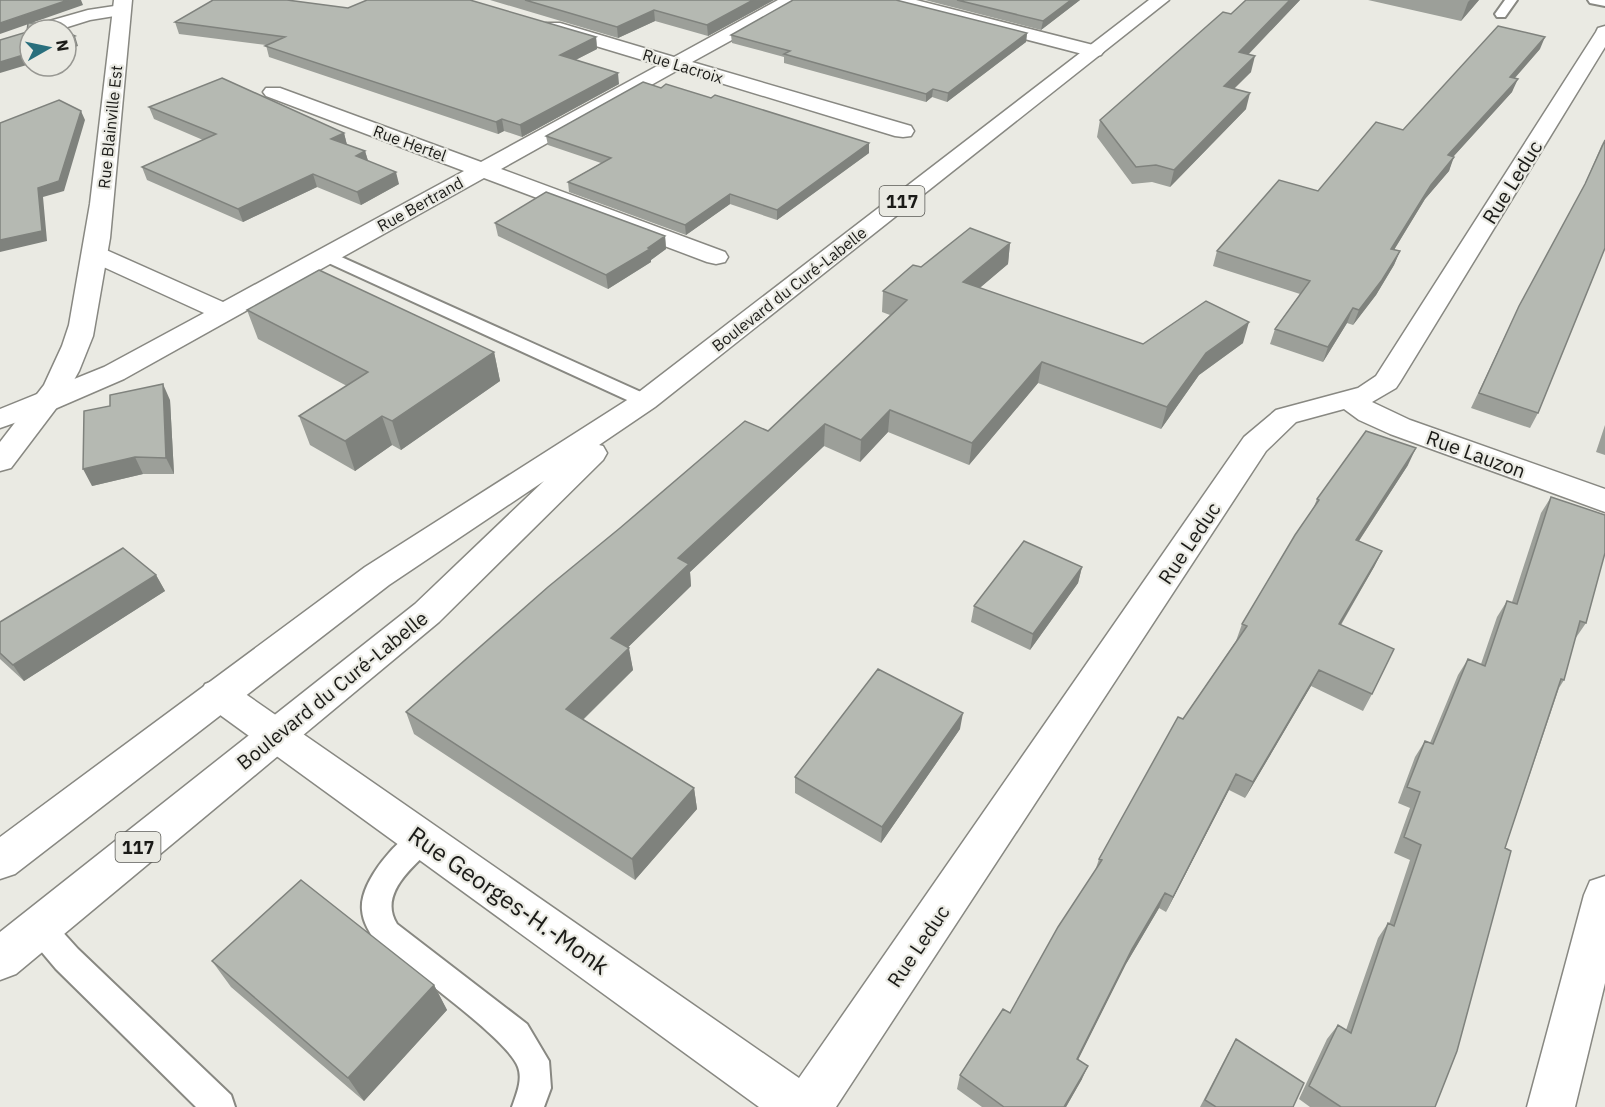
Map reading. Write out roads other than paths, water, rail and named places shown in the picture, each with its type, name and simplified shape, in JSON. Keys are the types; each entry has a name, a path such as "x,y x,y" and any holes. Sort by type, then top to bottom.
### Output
{"street":[{"name":"Rue Bertrand","path":"0,419 47,402 114,373 791,0"},
{"path":"895,0 1094,51"},
{"name":"Boulevard du Curé-Labelle","path":"0,861 377,576 645,401 1160,0"},
{"path":"78,18 122,5"},
{"name":"Rue Blainville Est","path":"0,461 47,402 63,376 84,319 106,175 122,5"},
{"name":"Rue Lacroix","path":"534,22 903,131"},
{"name":"Rue Leduc","path":"808,1107 1256,444 1286,416 1368,394 1386,382 1605,32"},
{"name":"Rue Hertel","path":"273,92 716,257"},
{"path":"95,254 224,312"},
{"name":"Rue Lauzon","path":"1350,400 1369,414 1400,427 1605,501"},
{"name":"Boulevard du Curé-Labelle","path":"0,958 427,613 645,401"},
{"name":"Rue Georges-H.-Monk","path":"218,694 799,1107"},
{"path":"1551,1107 1605,895"}],"lane":[{"path":"1502,14 1511,0"},
{"path":"1594,0 1605,2"},
{"path":"328,256 645,401"},
{"path":"423,838 391,870 383,882 375,907 376,917 387,934 516,1035 533,1060 535,1072 535,1088 528,1107"},
{"path":"39,927 67,958 219,1107"}]}
